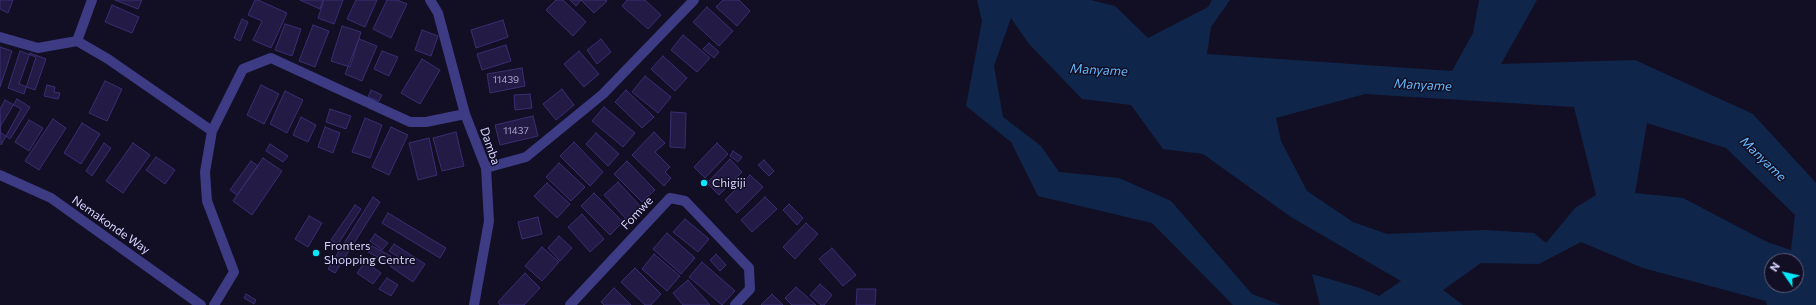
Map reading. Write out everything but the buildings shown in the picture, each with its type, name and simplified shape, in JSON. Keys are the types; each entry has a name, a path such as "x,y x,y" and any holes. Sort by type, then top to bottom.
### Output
{"street":[{"path":"77,41 92,0"},
{"name":"Damba","path":"430,0 438,13 465,114 486,168 489,222 474,305"},
{"path":"486,168 526,156 603,94 694,0"},
{"path":"0,37 38,48 77,41 108,59 212,131"},
{"path":"214,305 234,272 207,201 205,172 212,131 243,69 271,58 410,122 426,122 465,114"},
{"name":"Nemakonde Way","path":"0,175 51,198 202,305"},
{"name":"Fomwe","path":"570,305 670,198 685,201 749,268 750,289 735,305"}],"water":[{"name":"Manyame","path":"977,0 1091,0 1115,6 1148,38 1208,7 1212,0 1230,0 1211,27 1207,54 1452,71 1473,33 1479,0 1537,0 1501,64 1635,60 1753,114 1816,183 1816,305 1767,305 1766,301 1643,268 1581,242 1539,264 1481,263 1443,290 1463,305 1320,305 1312,274 1360,288 1379,296 1401,281 1291,217 1203,154 1163,149 1131,105 1082,99 1029,44 1011,18 994,66 1003,117 1041,146 1059,172 1119,178 1171,201 1252,294 1281,305 1233,305 1152,223 1038,196 1011,142 966,106 982,21","holes":["1365,94 1574,107 1596,195 1575,208 1546,243 1534,233 1484,230 1387,234 1353,222 1307,191 1281,141 1276,118","1647,123 1726,148 1795,215 1791,250 1767,242 1683,198 1635,193"]}],"place":[{"name":"Chigiji","path":"704,183"},
{"name":"Fronters Shopping Centre","path":"316,253"}]}
